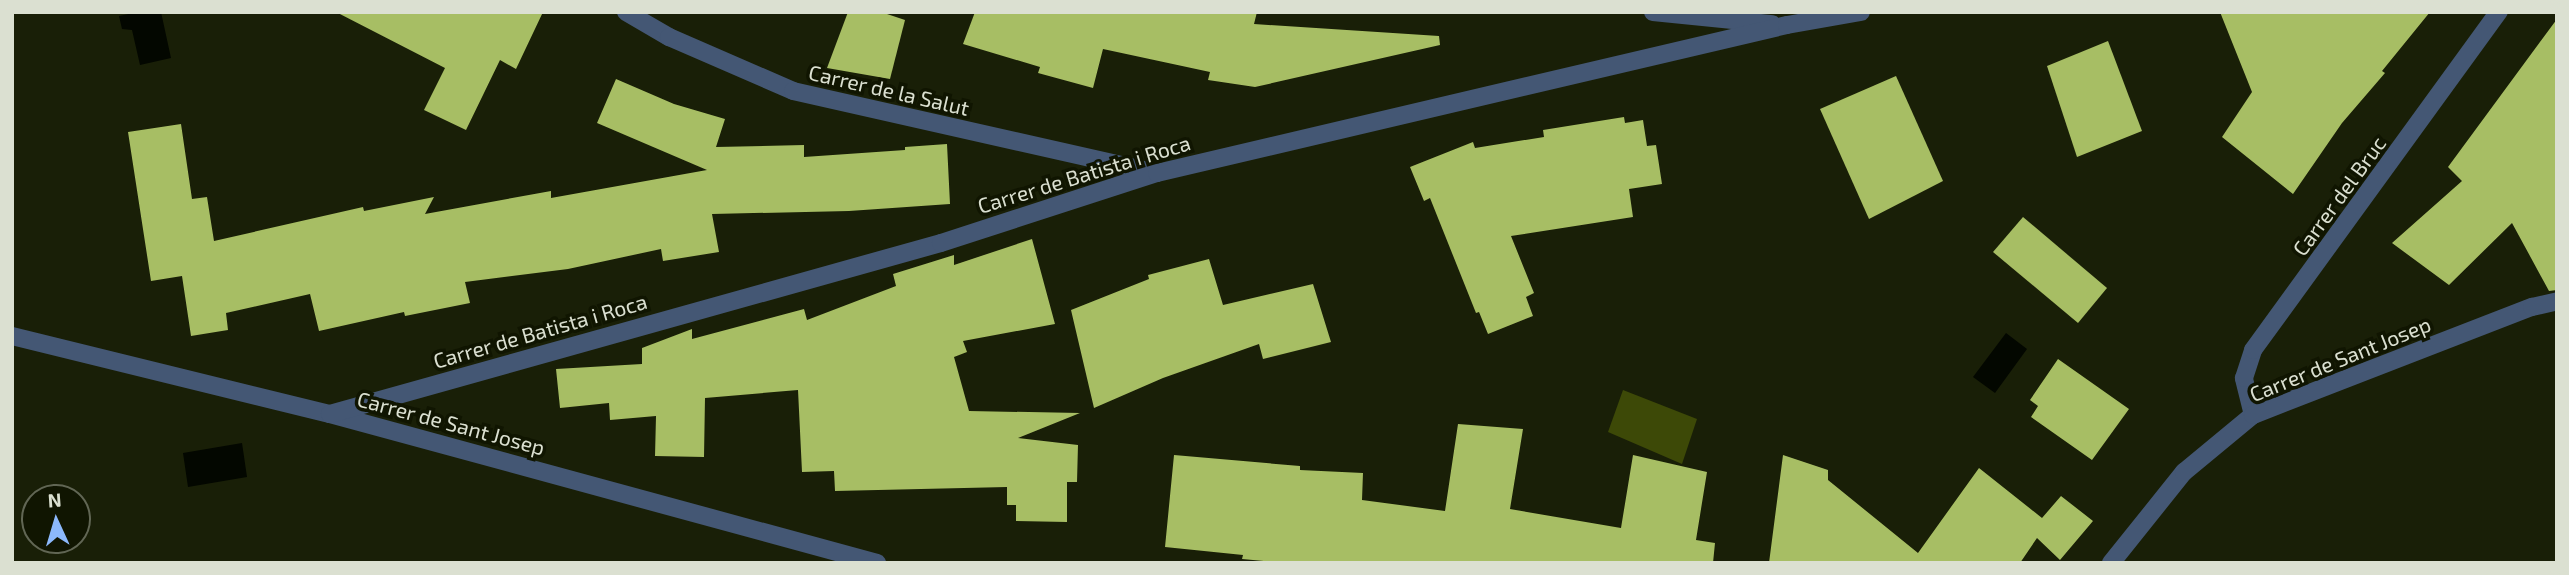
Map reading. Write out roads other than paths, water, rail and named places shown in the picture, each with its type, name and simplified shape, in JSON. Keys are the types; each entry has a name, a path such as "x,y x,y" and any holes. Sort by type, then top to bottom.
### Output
{"street":[{"name":"Carrer de la Salut","path":"626,12 669,37 793,91 1157,173"},
{"path":"1653,12 1787,25"},
{"name":"Carrer de Batista i Roca","path":"330,414 941,243 1157,173 1787,25 1861,12"},
{"name":"Carrer del Bruc","path":"2253,415 2244,377 2253,350 2499,12"},
{"name":"Carrer de Sant Josep","path":"2111,563 2184,472 2253,415 2532,307 2557,302"},
{"name":"Carrer de Sant Josep","path":"12,336 330,414 847,560 877,563"}]}
